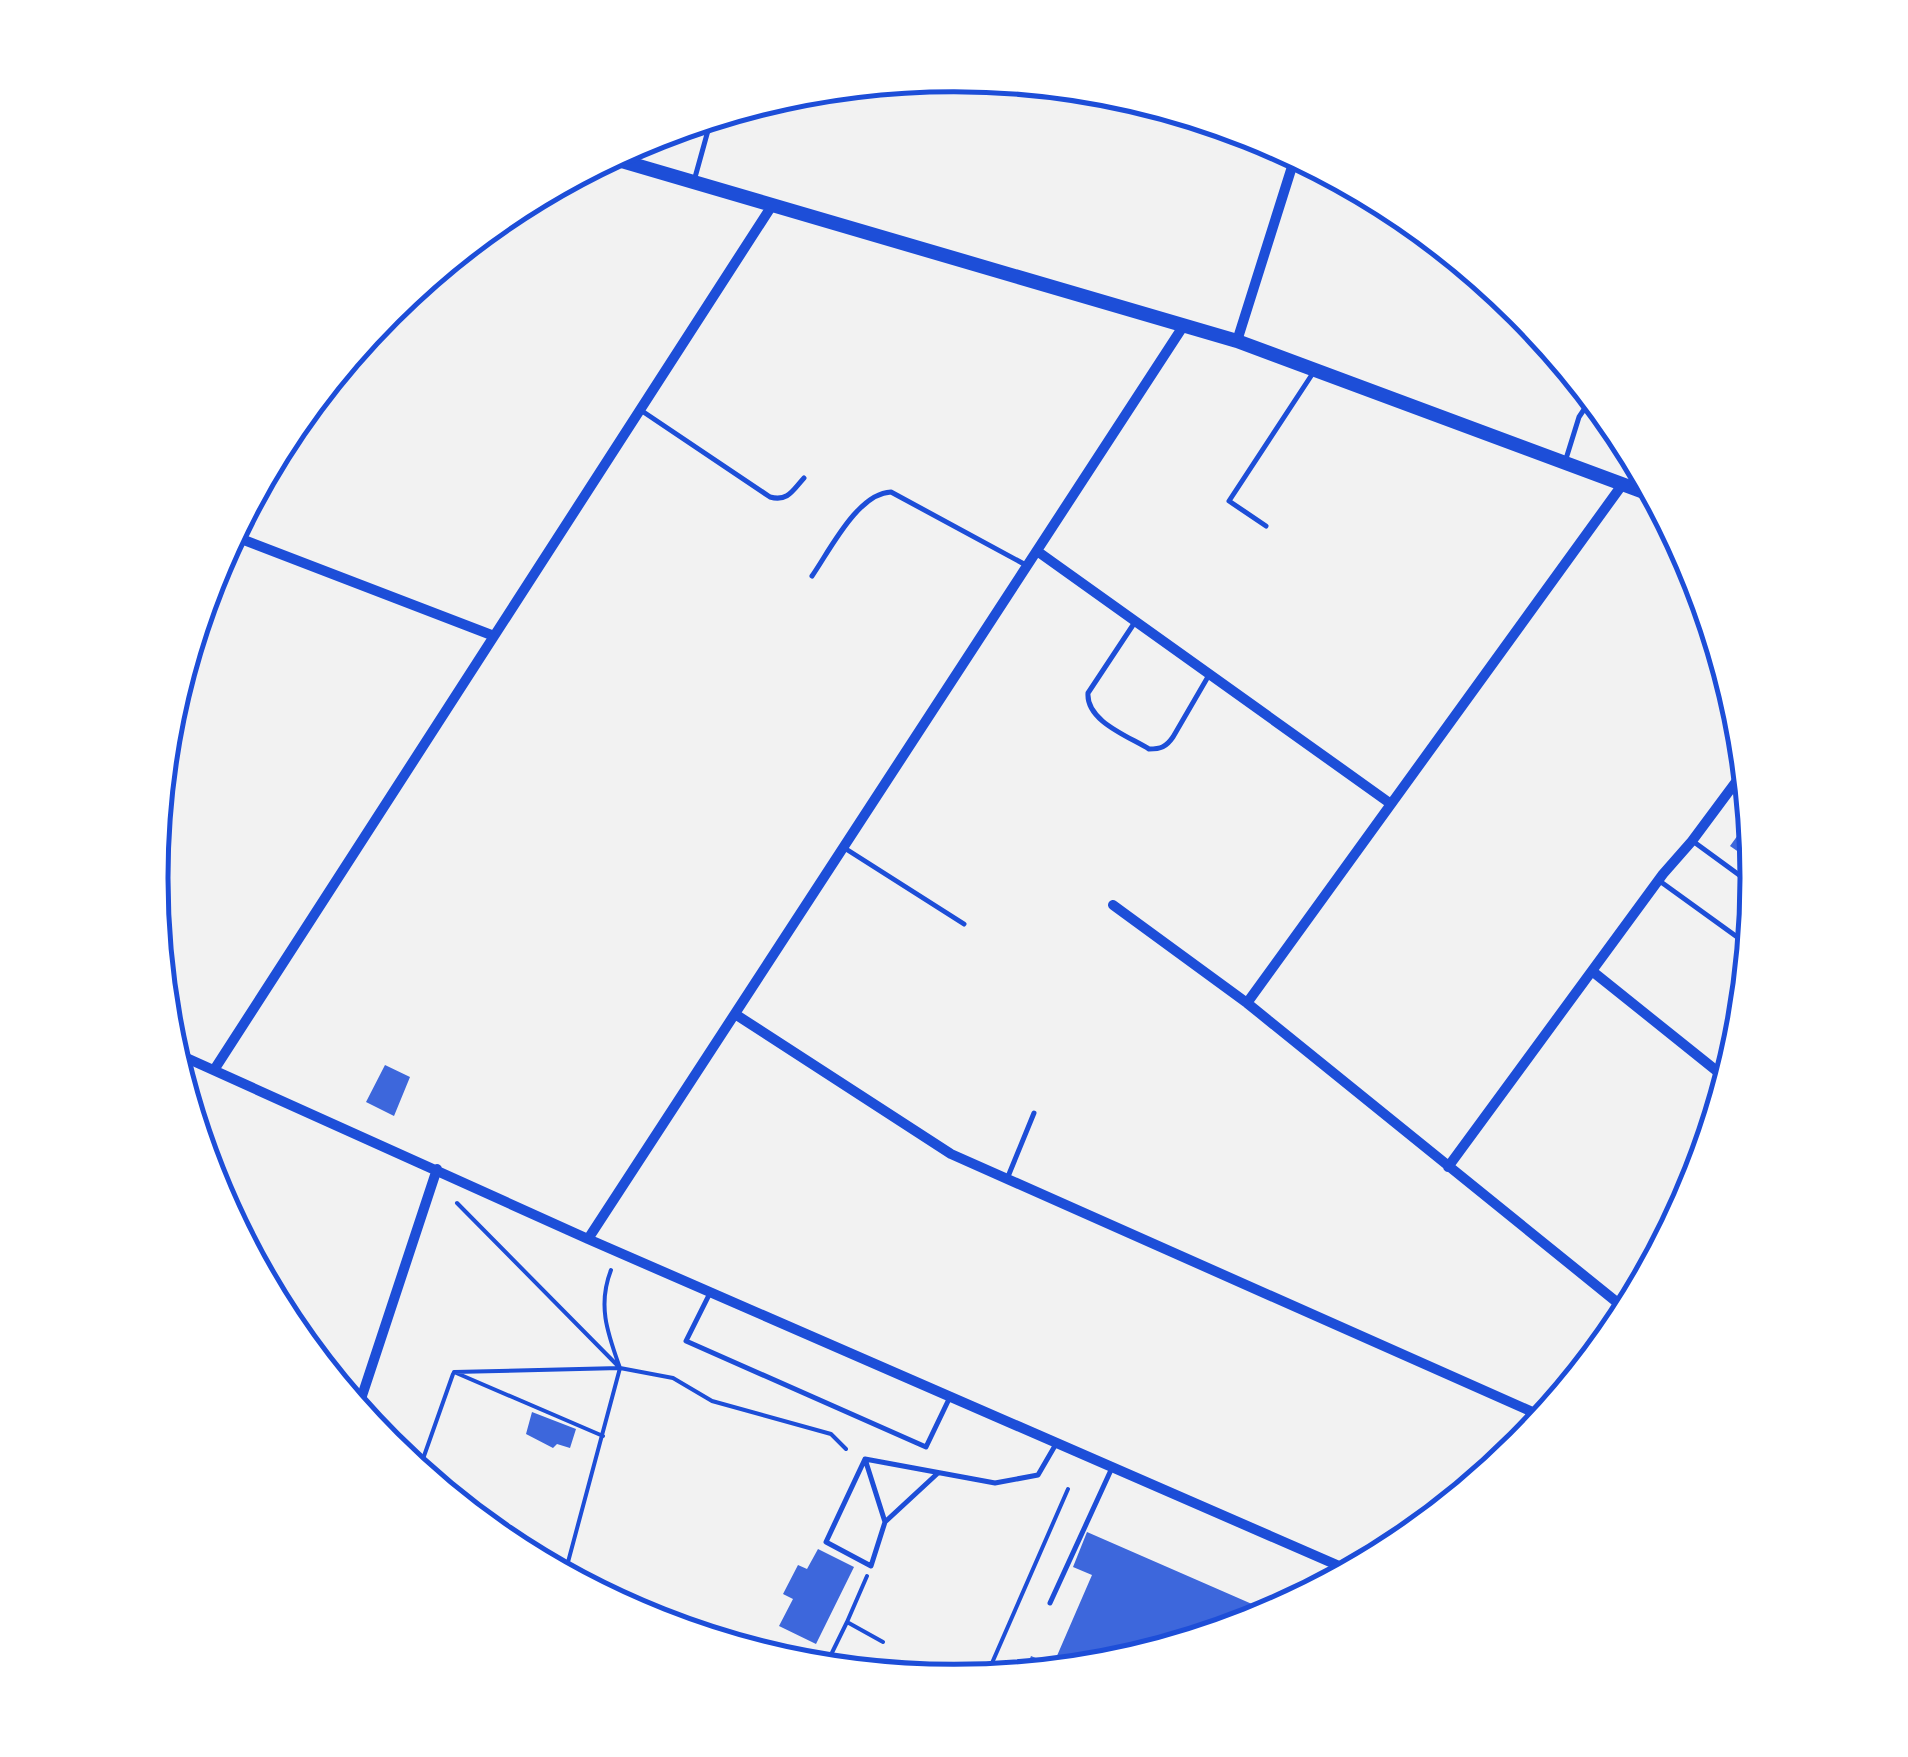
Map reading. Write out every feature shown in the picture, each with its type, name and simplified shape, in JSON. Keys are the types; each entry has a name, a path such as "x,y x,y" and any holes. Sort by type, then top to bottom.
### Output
{"street":[{"path":"629,163 1237,341 1637,490"},
{"path":"1237,341 1291,169"},
{"path":"214,1070 770,207"},
{"path":"588,1239 1184,325"},
{"path":"1247,1003 1622,485"},
{"path":"244,541 494,636"},
{"path":"1036,551 1390,804"},
{"path":"1448,1168 1658,880 1734,784"},
{"path":"1113,905 1247,1003 1616,1302"},
{"path":"1592,970 1716,1070"},
{"path":"735,1014 951,1154 1531,1411"},
{"path":"190,1059 588,1239 1336,1565"},
{"path":"362,1396 437,1169"}],"lane":[{"path":"694,184 708,132"},
{"path":"1266,526 1229,501 1314,370"},
{"path":"1565,463 1584,409"},
{"path":"640,410 770,497 780,500 788,496 804,478"},
{"path":"812,576 860,508 878,492 890,492 1027,566"},
{"path":"1135,622 1088,692 1087,703 1093,714 1149,749 1160,749 1168,746 1210,675"},
{"path":"1692,840 1740,875"},
{"path":"843,848 964,924"},
{"path":"1658,880 1737,937"},
{"path":"1007,1178 1034,1113"},
{"path":"710,1292 686,1341 926,1447 950,1396"},
{"path":"864,1459 995,1483 1038,1475 1057,1443"},
{"path":"864,1459 826,1542 870,1566 885,1522 938,1473"},
{"path":"864,1459 885,1522"},
{"path":"1050,1603 1112,1467"}],"path":[{"path":"457,1203 620,1368"},
{"path":"568,1563 620,1368 602,1318 610,1270"},
{"path":"454,1372 620,1368 674,1378 712,1402 831,1434 846,1449"},
{"path":"454,1372 603,1436"},
{"path":"424,1458 454,1372"},
{"path":"992,1663 1068,1489"},
{"path":"831,1654 870,1566"},
{"path":"847,1622 883,1642"}],"building":[{"path":"1738,835 1739,852 1730,846"},
{"path":"385,1065 410,1077 394,1116 366,1102"},
{"path":"532,1412 576,1429 570,1448 557,1444 553,1448 526,1434"},
{"path":"1087,1532 1255,1605 1157,1638 1056,1658 1092,1575 1073,1567"},
{"path":"818,1549 854,1567 816,1644 779,1626 793,1599 783,1594 798,1565 807,1569"}]}
